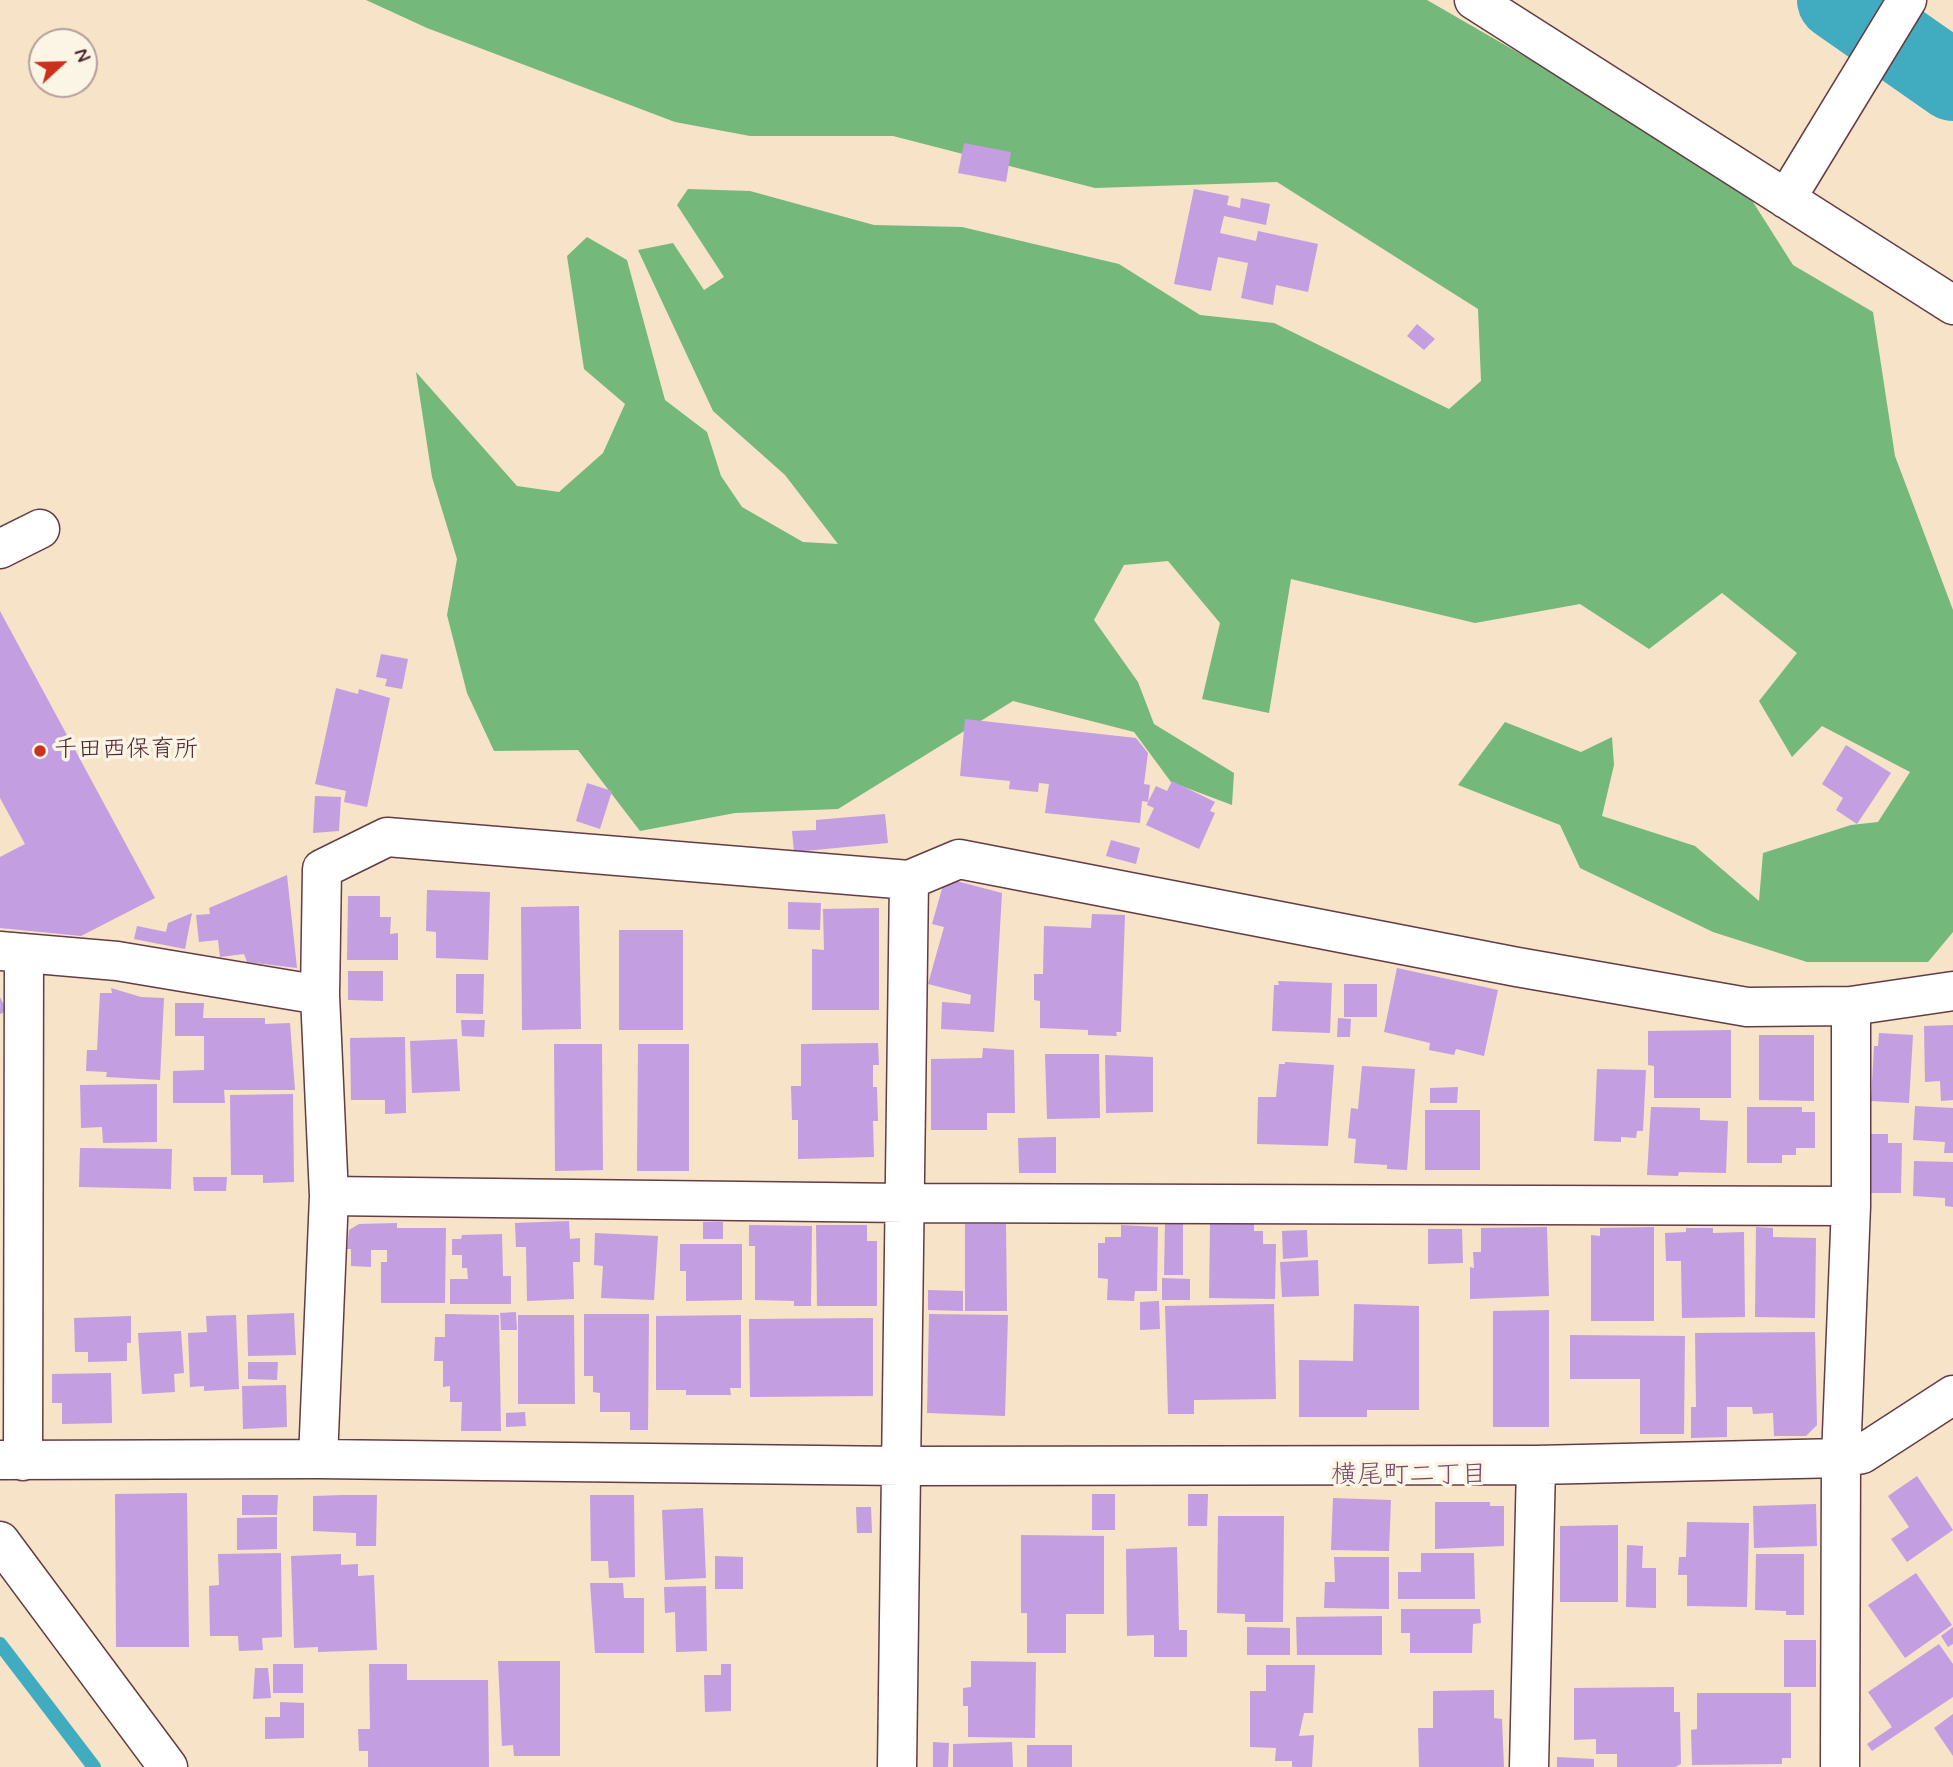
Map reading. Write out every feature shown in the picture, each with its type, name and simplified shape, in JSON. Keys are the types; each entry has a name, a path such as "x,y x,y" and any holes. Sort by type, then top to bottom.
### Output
{"street":[{"path":"1474,0 1953,305"},
{"path":"1786,199 1907,0"},
{"path":"0,549 40,529"},
{"path":"318,1459 328,1196 320,995 322,869 387,838 909,880 959,859 1517,967 1747,1007 1851,1006 1953,991"},
{"path":"897,1767 909,880"},
{"path":"320,995 117,961 12,952 12,1461 318,1459 901,1466 1536,1465 1841,1458 1863,1454 1953,1395"},
{"path":"1840,1767 1841,1458 1851,1206 1851,1006"},
{"path":"328,1196 904,1203 1851,1206"},
{"path":"1529,1767 1536,1465"},
{"path":"0,1541 168,1767"}],"green space":[{"path":"366,0 1427,0 1739,180 1793,265 1873,312 1895,456 1953,610 1953,932 1928,962 1807,962 1713,932 1580,868 1560,825 1458,785 1505,722 1581,752 1612,737 1614,765 1602,816 1695,846 1759,901 1763,853 1851,825 1878,822 1910,772 1822,726 1792,757 1759,701 1797,653 1722,593 1649,649 1580,604 1475,623 1291,579 1269,713 1202,699 1220,623 1168,561 1124,565 1094,620 1138,682 1154,724 1234,773 1232,805 1171,782 1134,732 1013,701 838,809 735,813 640,831 578,750 494,751 467,693 447,615 457,559 432,477 416,372 517,486 559,492 603,453 625,404 584,369 567,256 587,237 627,260 665,400 707,432 721,476 742,507 803,542 838,544 785,475 713,411 638,250 673,243 704,290 724,277 677,205 688,189 750,191 874,225 962,227 1119,264 1200,315 1274,323 1449,409 1481,381 1478,309 1277,182 1095,188 893,136 750,136 675,122 427,28"}],"building":[{"path":"964,143 1011,152 1006,182 958,173"},
{"path":"1194,189 1229,196 1227,205 1240,208 1241,198 1270,204 1266,225 1224,216 1220,233 1256,241 1258,231 1318,244 1308,292 1276,285 1273,305 1241,298 1248,263 1218,257 1211,291 1174,284"},
{"path":"1417,324 1435,339 1424,350 1407,336"},
{"name":"千田西保育所","path":"0,611 155,898 81,936 0,928 0,857 25,844 0,798"},
{"path":"381,654 408,659 402,689 385,686 387,679 376,677"},
{"path":"336,688 358,694 359,689 390,698 367,807 344,802 346,791 315,784"},
{"path":"965,719 1136,738 1148,753 1144,784 1150,785 1148,802 1142,801 1140,823 1045,813 1049,784 1039,783 1038,792 1009,789 1010,781 960,776"},
{"path":"1846,745 1891,773 1857,824 1836,810 1843,798 1822,784"},
{"path":"1172,781 1215,802 1210,811 1215,813 1199,849 1146,825 1154,808 1147,805 1156,786 1167,791"},
{"path":"587,783 612,791 600,829 576,821"},
{"path":"315,796 341,797 339,831 313,833"},
{"path":"885,814 888,843 794,852 792,831 816,830 816,820"},
{"path":"1111,840 1140,848 1136,864 1106,856"},
{"path":"287,875 297,968 247,962 244,954 220,957 218,940 199,942 196,915 210,914 209,908"},
{"path":"945,878 1002,893 994,1032 941,1029 942,1002 970,1004 971,995 928,984 944,927 932,924"},
{"path":"427,890 490,892 488,960 436,958 436,932 426,931"},
{"path":"348,896 380,896 380,917 391,917 390,934 398,933 398,960 347,960"},
{"path":"788,902 821,903 820,930 788,929"},
{"path":"579,906 581,1029 522,1030 521,907"},
{"path":"879,908 879,1010 812,1010 812,949 824,950 823,909"},
{"path":"192,913 185,949 134,939 137,926 166,932 168,923"},
{"path":"1092,914 1125,915 1121,1032 1116,1032 1117,1036 1088,1035 1088,1030 1040,1028 1040,1001 1034,1000 1034,974 1043,974 1044,926 1091,928"},
{"path":"619,930 683,930 683,1030 619,1030"},
{"path":"1397,968 1498,990 1484,1056 1456,1049 1454,1055 1429,1050 1430,1043 1384,1032"},
{"path":"348,971 383,971 383,1001 348,1000"},
{"path":"456,974 484,974 483,1014 456,1013"},
{"path":"1278,981 1332,983 1330,1033 1272,1031 1274,985 1279,985"},
{"path":"1344,984 1377,984 1377,1017 1344,1017"},
{"path":"111,988 141,997 164,998 160,1080 106,1077 107,1072 86,1071 87,1050 97,1050 100,993 112,993"},
{"path":"0,997 7,1011 0,1014"},
{"path":"175,1003 204,1003 203,1018 265,1018 265,1024 290,1023 295,1090 224,1090 225,1103 173,1103 173,1071 204,1070 204,1036 175,1036"},
{"path":"1338,1018 1351,1019 1350,1037 1337,1037"},
{"path":"461,1020 485,1020 484,1037 462,1036"},
{"path":"1953,1025 1953,1100 1941,1101 1940,1081 1925,1082 1924,1026"},
{"path":"1731,1030 1731,1098 1654,1098 1654,1066 1648,1065 1648,1031"},
{"path":"1879,1033 1913,1035 1909,1103 1871,1101 1874,1046 1878,1046"},
{"path":"1759,1035 1814,1035 1814,1101 1759,1100"},
{"path":"405,1037 406,1113 385,1114 385,1100 351,1100 350,1038"},
{"path":"457,1039 460,1091 412,1093 410,1041"},
{"path":"878,1043 879,1065 873,1065 878,1121 873,1121 874,1157 798,1159 798,1120 792,1120 791,1086 801,1086 801,1044"},
{"path":"554,1044 602,1044 603,1170 555,1171"},
{"path":"638,1044 689,1044 689,1171 637,1171"},
{"path":"983,1048 1014,1050 1015,1113 987,1113 987,1130 931,1130 931,1059 982,1058"},
{"path":"1045,1054 1099,1054 1100,1118 1047,1119"},
{"path":"1105,1055 1153,1057 1153,1112 1106,1113"},
{"path":"1285,1062 1334,1065 1328,1146 1257,1144 1258,1097 1276,1097 1279,1064"},
{"path":"1362,1066 1415,1069 1407,1170 1387,1169 1387,1165 1354,1163 1356,1139 1348,1138 1351,1108 1358,1109"},
{"path":"1597,1069 1646,1070 1643,1131 1637,1131 1636,1138 1621,1137 1621,1142 1594,1141"},
{"path":"157,1084 157,1142 103,1143 102,1127 81,1128 80,1085"},
{"path":"1458,1087 1457,1103 1430,1103 1430,1088"},
{"path":"293,1094 294,1182 263,1183 263,1175 231,1175 230,1095"},
{"path":"1915,1106 1953,1108 1953,1153 1944,1153 1945,1142 1913,1140"},
{"path":"1651,1107 1700,1108 1700,1120 1728,1121 1726,1173 1679,1172 1678,1176 1647,1175"},
{"path":"1747,1107 1802,1107 1802,1112 1815,1112 1815,1148 1796,1148 1796,1155 1782,1155 1782,1163 1747,1163"},
{"path":"1425,1110 1480,1110 1480,1170 1425,1170"},
{"path":"1869,1134 1888,1134 1888,1143 1902,1143 1901,1193 1869,1193"},
{"path":"1056,1137 1056,1173 1019,1173 1018,1138"},
{"path":"80,1148 172,1149 171,1189 79,1187"},
{"path":"1914,1161 1953,1162 1953,1207 1945,1206 1945,1198 1913,1196"},
{"path":"193,1177 227,1177 226,1191 194,1191"},
{"path":"569,1221 570,1239 580,1238 580,1262 573,1262 574,1299 527,1301 526,1247 516,1247 515,1223"},
{"path":"703,1222 723,1222 723,1239 703,1239"},
{"path":"397,1223 397,1228 446,1228 445,1303 381,1303 381,1262 387,1262 387,1250 371,1250 371,1267 351,1266 351,1249 347,1249 349,1230 359,1224"},
{"path":"1165,1223 1183,1223 1183,1275 1164,1275"},
{"path":"965,1224 1006,1224 1007,1311 965,1311"},
{"path":"1210,1224 1254,1224 1254,1231 1263,1231 1263,1244 1276,1244 1275,1299 1209,1298"},
{"path":"749,1225 812,1226 811,1306 794,1306 794,1301 755,1300 755,1246 749,1246"},
{"path":"816,1225 867,1225 867,1241 877,1241 877,1306 817,1306"},
{"path":"1121,1225 1158,1227 1157,1291 1135,1291 1134,1301 1107,1300 1108,1279 1098,1278 1098,1243 1105,1243 1105,1237 1121,1237"},
{"path":"1547,1227 1549,1296 1470,1299 1470,1267 1474,1268 1473,1252 1481,1252 1481,1228"},
{"path":"1654,1227 1654,1321 1591,1321 1591,1235 1600,1236 1600,1228"},
{"path":"1756,1227 1773,1228 1773,1237 1816,1238 1815,1318 1755,1317"},
{"path":"1686,1228 1713,1228 1713,1233 1744,1232 1745,1317 1682,1318 1681,1261 1666,1261 1665,1233 1686,1232"},
{"path":"1428,1229 1462,1229 1463,1263 1428,1264"},
{"path":"1307,1230 1308,1257 1283,1259 1282,1231"},
{"path":"595,1233 658,1236 654,1300 601,1298 603,1266 594,1265"},
{"path":"502,1234 503,1276 511,1276 511,1304 450,1304 450,1279 468,1279 467,1268 462,1268 462,1255 452,1255 452,1239 461,1239 462,1235"},
{"path":"680,1244 742,1244 742,1300 686,1301 686,1271 680,1271"},
{"path":"1318,1260 1319,1296 1282,1297 1280,1262"},
{"path":"1162,1278 1190,1279 1190,1300 1162,1300"},
{"path":"928,1290 963,1291 963,1311 928,1310"},
{"path":"1159,1301 1160,1329 1140,1330 1140,1302"},
{"path":"1274,1304 1276,1399 1194,1400 1194,1414 1168,1414 1165,1306"},
{"path":"1354,1304 1419,1306 1419,1410 1367,1410 1367,1417 1299,1417 1299,1360 1353,1361"},
{"path":"1549,1310 1549,1427 1493,1427 1493,1311"},
{"path":"516,1312 517,1330 501,1330 500,1313"},
{"path":"294,1313 296,1355 248,1356 247,1315"},
{"path":"445,1314 499,1315 501,1431 461,1431 462,1402 450,1402 450,1386 443,1387 443,1361 434,1361 435,1337 445,1337"},
{"path":"584,1314 649,1314 648,1430 630,1430 630,1412 600,1412 600,1393 593,1392 593,1376 584,1376"},
{"path":"929,1314 1008,1315 1005,1416 927,1413"},
{"path":"236,1315 239,1389 204,1391 204,1386 190,1387 188,1333 207,1332 206,1316"},
{"path":"518,1315 574,1315 575,1404 518,1404"},
{"path":"741,1315 741,1388 730,1388 731,1395 686,1395 686,1390 656,1390 656,1316"},
{"path":"131,1316 131,1343 127,1343 127,1361 88,1362 88,1352 75,1352 74,1318"},
{"path":"873,1318 873,1396 750,1397 749,1319"},
{"path":"181,1331 184,1373 174,1374 175,1392 142,1394 138,1333"},
{"path":"1815,1332 1817,1425 1806,1436 1774,1436 1773,1413 1753,1414 1752,1407 1727,1407 1727,1437 1691,1438 1691,1407 1696,1407 1695,1333"},
{"path":"1570,1335 1685,1336 1684,1434 1640,1434 1640,1379 1570,1379"},
{"path":"248,1362 278,1362 277,1380 248,1379"},
{"path":"111,1373 112,1423 62,1424 62,1403 52,1403 52,1374"},
{"path":"286,1385 287,1427 243,1429 242,1386"},
{"path":"525,1412 526,1426 506,1427 506,1413"},
{"path":"1917,1476 1953,1530 1907,1562 1891,1539 1909,1527 1888,1496"},
{"path":"187,1493 189,1647 116,1647 115,1494"},
{"path":"1092,1494 1115,1494 1115,1530 1092,1530"},
{"path":"1188,1494 1208,1494 1207,1526 1188,1526"},
{"path":"242,1495 278,1495 277,1515 242,1515"},
{"path":"377,1495 376,1546 356,1546 356,1533 313,1531 313,1496"},
{"path":"590,1495 634,1495 635,1577 609,1578 608,1561 591,1561"},
{"path":"1333,1498 1391,1500 1389,1551 1331,1550"},
{"path":"1435,1502 1490,1502 1490,1506 1504,1506 1504,1546 1435,1549"},
{"path":"1816,1504 1817,1546 1754,1548 1753,1506"},
{"path":"856,1507 871,1507 872,1533 857,1533"},
{"path":"703,1508 706,1578 665,1580 662,1510"},
{"path":"1218,1516 1284,1516 1283,1622 1245,1622 1245,1614 1217,1613"},
{"path":"277,1517 277,1549 237,1550 237,1518"},
{"path":"1687,1522 1749,1523 1747,1607 1687,1606 1687,1575 1678,1575 1679,1557 1686,1557"},
{"path":"1618,1525 1618,1602 1560,1602 1560,1526"},
{"path":"1021,1535 1104,1536 1104,1614 1066,1614 1066,1653 1027,1653 1027,1613 1021,1613"},
{"path":"1627,1545 1643,1546 1642,1568 1656,1568 1656,1608 1626,1607"},
{"path":"1177,1547 1179,1630 1187,1630 1187,1657 1154,1657 1154,1635 1127,1636 1126,1549"},
{"path":"281,1553 282,1637 262,1638 263,1650 239,1651 238,1636 210,1636 209,1586 219,1585 218,1554"},
{"path":"1421,1553 1474,1553 1475,1599 1398,1599 1398,1572 1421,1572"},
{"path":"341,1554 341,1565 358,1564 358,1576 374,1575 377,1650 318,1652 318,1647 294,1648 291,1556"},
{"path":"1756,1554 1804,1554 1804,1615 1786,1615 1786,1611 1755,1610"},
{"path":"715,1556 743,1557 743,1589 715,1589"},
{"path":"1334,1557 1389,1557 1389,1609 1324,1608 1325,1582 1335,1582"},
{"path":"1916,1573 1952,1625 1905,1658 1868,1605"},
{"path":"590,1583 623,1583 624,1598 644,1598 644,1653 595,1653"},
{"path":"706,1586 707,1651 676,1652 675,1612 665,1613 664,1587"},
{"path":"1401,1609 1480,1609 1481,1623 1473,1624 1472,1653 1410,1653 1410,1633 1401,1633"},
{"path":"1382,1616 1382,1655 1297,1655 1296,1617"},
{"path":"1247,1627 1290,1628 1290,1655 1247,1655"},
{"path":"1953,1627 1953,1644 1948,1647 1941,1636"},
{"path":"1784,1640 1816,1640 1816,1687 1784,1687"},
{"path":"1939,1644 1953,1664 1953,1697 1872,1751 1867,1744 1892,1727 1868,1692"},
{"path":"498,1661 560,1661 560,1756 514,1756 513,1745 502,1746"},
{"path":"971,1661 1036,1662 1035,1738 968,1737 968,1706 963,1706 963,1688 971,1687"},
{"path":"273,1664 303,1664 303,1693 273,1693"},
{"path":"369,1664 407,1664 407,1680 488,1680 489,1767 368,1767 368,1751 359,1751 358,1729 370,1729"},
{"path":"721,1664 731,1664 731,1711 705,1712 704,1675 721,1675"},
{"path":"1266,1665 1315,1665 1313,1713 1304,1713 1299,1736 1314,1735 1312,1767 1292,1767 1292,1761 1275,1761 1276,1748 1250,1747 1250,1691 1266,1691"},
{"path":"255,1668 268,1668 271,1698 253,1699"},
{"path":"1674,1687 1674,1712 1680,1712 1681,1764 1675,1767 1617,1767 1617,1754 1596,1754 1596,1739 1574,1740 1574,1688"},
{"path":"1494,1690 1494,1718 1502,1719 1504,1767 1419,1767 1418,1728 1433,1728 1433,1691"},
{"path":"1697,1693 1791,1693 1791,1758 1782,1758 1782,1764 1692,1765 1691,1730 1697,1729"},
{"path":"280,1702 304,1703 304,1738 265,1739 265,1717 280,1717"},
{"path":"1953,1714 1953,1756 1934,1728"},
{"path":"933,1742 949,1743 948,1767 933,1767"},
{"path":"1012,1742 1013,1767 953,1767 953,1744"},
{"path":"1027,1745 1072,1745 1072,1767 1027,1767"},
{"path":"1557,1757 1594,1759 1594,1767 1557,1767"}],"waterway":[{"path":"1837,0 1953,81"},
{"path":"0,1644 94,1767"}],"place":[{"name":"千田西保育所","path":"40,751"}],"district":[{"name":"横尾町二丁目","path":"1409,1477"}]}
